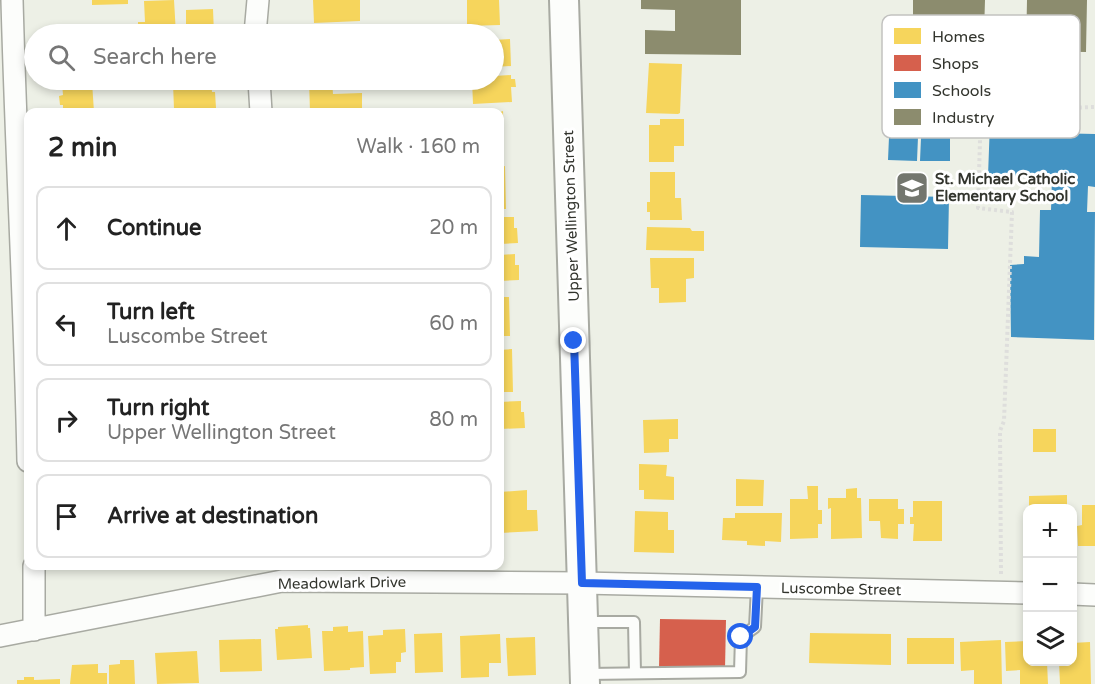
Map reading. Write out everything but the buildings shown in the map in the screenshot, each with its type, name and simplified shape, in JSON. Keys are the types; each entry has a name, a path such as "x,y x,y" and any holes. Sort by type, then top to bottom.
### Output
{"main road":[{"name":"Upper Wellington Street","path":"564,0 585,679"}],"street":[{"path":"12,0 13,93 24,345"},
{"path":"256,24 258,0"},
{"path":"260,90 261,108"},
{"path":"34,570 34,630"},
{"name":"Meadowlark Drive","path":"0,636 281,573 582,583"},
{"name":"Luscombe Street","path":"582,583 1023,593"},
{"path":"1077,594 1095,595"}],"lane":[{"path":"585,679 635,673 740,672 741,637 755,627 757,587"},
{"path":"583,622 633,622 635,673"}],"path":[{"path":"1080,107 1095,107"},
{"path":"980,138 978,208 1012,212 1004,421 1000,431 1002,574 999,593"}],"place":[{"name":"St. Michael Catholic Elementary School","path":"912,188"}],"route":[{"path":"574,341 582,583 757,587 755,627 741,637"}]}
